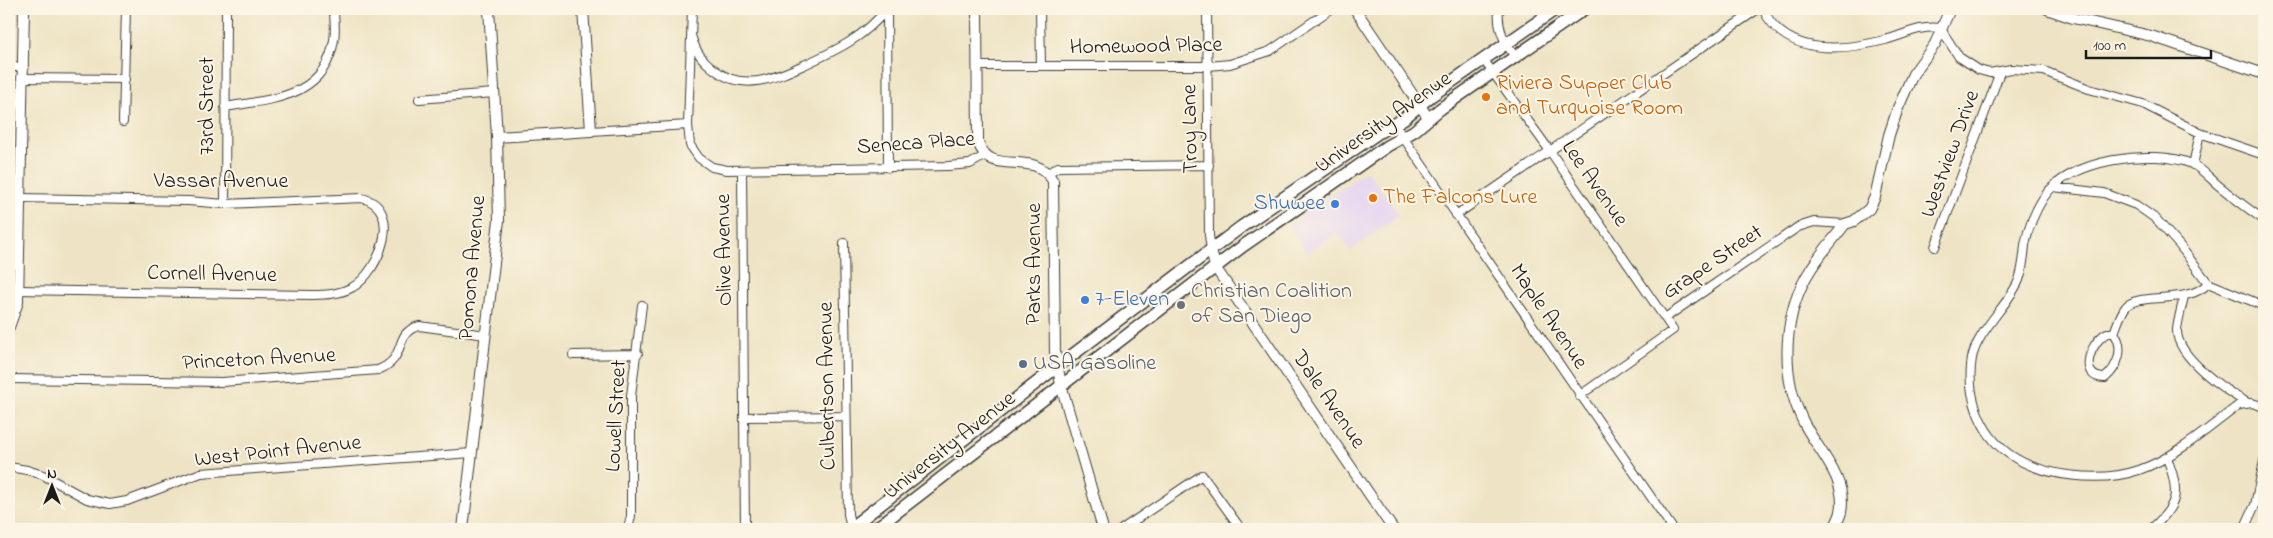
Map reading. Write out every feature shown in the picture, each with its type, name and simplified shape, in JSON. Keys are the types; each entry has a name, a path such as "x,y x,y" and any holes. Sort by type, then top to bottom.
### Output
{"main road":[{"name":"University Avenue","path":"850,529 1058,366 1211,250 1338,160 1403,119 1556,9"},
{"name":"University Avenue","path":"876,529 1215,267 1387,146 1403,138 1584,9"}],"street":[{"path":"9,327 16,310 18,290 14,251 20,198 21,72 24,9"},
{"path":"124,122 126,9"},
{"name":"73rd Street","path":"225,204 226,9"},
{"path":"225,106 280,98 298,92 314,82 330,54 334,39 334,9"},
{"name":"Pomona Avenue","path":"462,529 499,220 497,137 489,9"},
{"path":"583,9 591,131"},
{"name":"Olive Avenue","path":"692,9 688,125 690,145 699,158 712,167 742,170 745,529"},
{"path":"690,34 702,59 718,72 734,80 752,82 779,76 851,42 876,22 887,9"},
{"path":"887,9 888,168"},
{"path":"977,9 978,142 984,156"},
{"path":"1040,9 1041,66"},
{"name":"Troy Lane","path":"1207,9 1208,165 1211,250"},
{"name":"Homewood Place","path":"978,66 1208,66 1230,64 1270,51 1331,9"},
{"path":"1355,9 1429,119"},
{"path":"1499,9 1498,25 1506,44 1515,57"},
{"path":"1456,215 1758,9"},
{"path":"1763,9 1771,22 1783,34 1797,42 1820,48 1860,45 1884,40 1927,26 1940,28 1959,57 1968,65 1984,72 2000,72 2011,69 2044,71 2090,89 2143,104 2200,133 2264,155"},
{"path":"1834,529 1841,511 1841,492 1836,476 1802,419 1792,392 1788,372 1787,343 1793,313 1810,270 1845,224 1854,221 1870,209 1875,197 1889,135 1898,108 1913,74 1935,44 1940,28 1950,9"},
{"path":"2048,9 2073,18 2150,36 2264,74"},
{"name":"Lee Avenue","path":"1483,60 1550,151 1665,318"},
{"path":"9,66 21,72 125,79"},
{"name":"Westview Drive","path":"1935,247 2000,72"},
{"path":"419,99 494,93"},
{"name":"Maple Avenue","path":"1394,124 1579,396 1673,529"},
{"path":"497,137 688,125"},
{"path":"2193,165 2200,133"},
{"name":"Seneca Place","path":"742,170 888,168 970,164 984,156 995,162 1026,162 1048,173"},
{"path":"2248,403 2239,405 2167,458 2139,470 2113,476 2087,477 2053,472 2010,455 1987,431 1977,412 1971,381 1974,350 2018,281 2030,226 2044,197 2053,187 2085,169 2124,158 2152,157 2193,165 2264,220"},
{"path":"1048,173 1058,167 1208,165"},
{"name":"Parks Avenue","path":"1048,173 1053,181 1054,336 1058,366 1061,385 1103,529"},
{"path":"2053,187 2104,193 2125,200 2146,212 2180,246 2208,283 2264,306"},
{"name":"Vassar Avenue","path":"20,198 188,201 225,204 323,198 366,199 376,205 383,215 382,247"},
{"name":"Grape Street","path":"1579,396 1672,330 1665,318 1798,227 1814,222 1845,224"},
{"name":"Culbertson Avenue","path":"844,243 848,514 850,529"},
{"name":"Cornell Avenue","path":"18,290 330,294 353,287 366,277 376,262 382,247"},
{"path":"1211,250 1215,267"},
{"name":"Dale Avenue","path":"1215,267 1393,529"},
{"path":"2114,333 2102,336 2091,350 2090,370 2099,378 2105,378 2118,361 2119,343 2114,333 2125,307 2134,301 2184,296 2202,290 2208,283"},
{"path":"2184,296 2177,331 2180,344 2199,366 2234,395 2248,403 2264,407"},
{"name":"Lowell Street","path":"628,529 631,510 631,396 638,354 642,305"},
{"name":"Princeton Avenue","path":"9,379 222,382 378,370 390,365 397,357 404,336 414,327 419,326 486,335"},
{"path":"573,355 638,354"},
{"path":"745,417 846,416"},
{"name":"West Point Avenue","path":"9,467 43,475 87,499 110,504 127,501 201,473 472,453"},
{"path":"2151,529 2166,516 2175,500 2175,481 2167,458"},
{"path":"2244,529 2255,505 2264,461"},
{"path":"1122,529 1202,475 1241,529"}],"shaded area":[{"path":"1367,171 1399,215 1350,251 1337,232 1307,253 1289,225"}],"place":[{"name":"Riviera Supper Club and Turquoise Room","path":"1486,97"},
{"name":"The Falcons Lure","path":"1373,198"},
{"name":"Shuwee","path":"1335,204"},
{"name":"7-Eleven","path":"1085,300"},
{"name":"Christian Coalition of San Diego","path":"1181,305"},
{"name":"USA Gasoline","path":"1023,364"}]}
